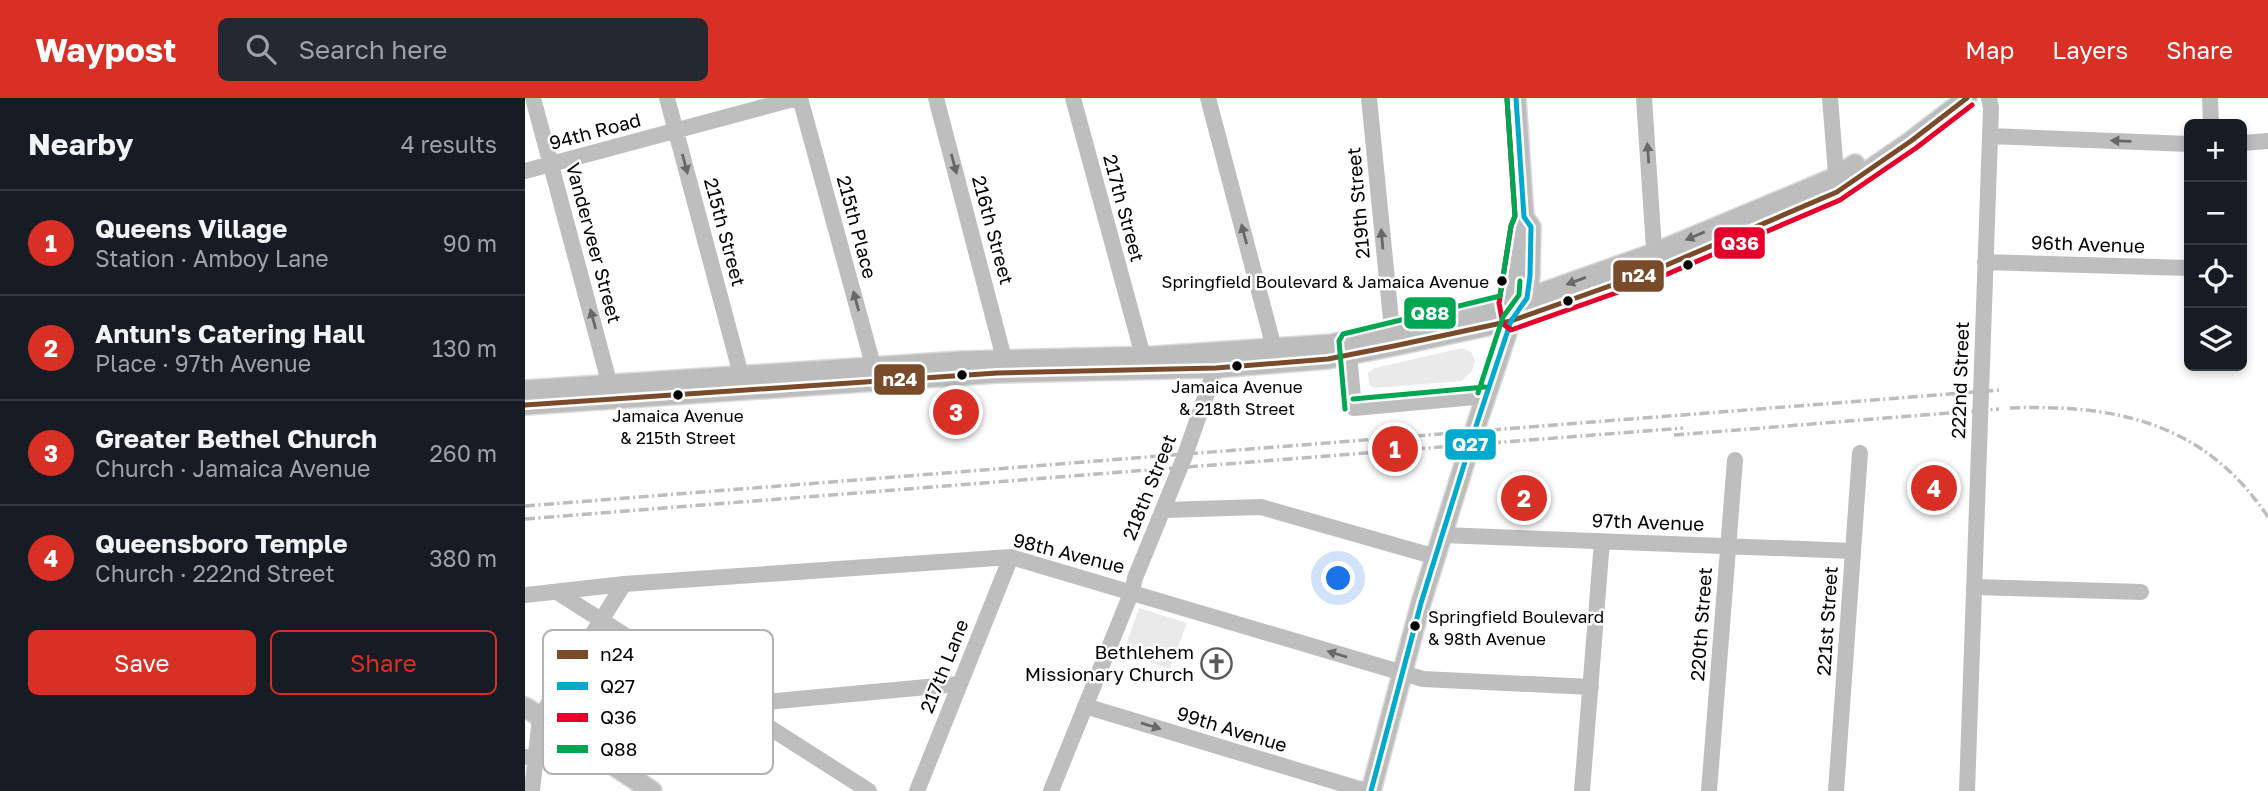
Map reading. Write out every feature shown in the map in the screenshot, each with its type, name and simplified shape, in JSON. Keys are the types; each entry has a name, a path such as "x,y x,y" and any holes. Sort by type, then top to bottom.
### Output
{"main road":[{"path":"1369,791 1442,535 1515,307 1520,227 1524,217 1516,98"},
{"path":"1837,184 1946,98"},
{"path":"525,390 612,392 1006,365 1218,360 1349,348 1515,307 1655,261 1837,184 1911,141 1967,98"},
{"path":"1515,307 1655,261"},
{"path":"1218,360 1274,348 1349,348"},
{"path":"525,405 612,392"},
{"path":"627,774 652,791"}],"street":[{"name":"Vanderveer Street","path":"533,98 612,392"},
{"name":"215th Street","path":"667,98 744,384"},
{"name":"94th Road","path":"525,171 799,98"},
{"name":"215th Place","path":"799,98 875,374"},
{"name":"216th Street","path":"936,98 1006,365"},
{"name":"217th Street","path":"1073,98 1143,363"},
{"path":"1208,98 1274,348"},
{"name":"219th Street","path":"1369,98 1393,339"},
{"path":"1644,98 1655,261"},
{"path":"1830,98 1837,184"},
{"name":"222nd Street","path":"1967,791 1990,136 1989,98"},
{"path":"2210,98 2211,119"},
{"path":"1990,136 2184,144"},
{"path":"2247,143 2268,141"},
{"name":"96th Avenue","path":"1985,262 2184,268"},
{"path":"1349,348 1354,408 1486,396"},
{"name":"218th Street","path":"1051,791 1164,510 1218,360"},
{"name":"221st Street","path":"1836,791 1860,453"},
{"name":"220th Street","path":"1709,791 1735,460"},
{"path":"1164,510 1261,507 1436,557"},
{"name":"97th Avenue","path":"1442,535 1853,551"},
{"path":"1582,791 1602,541"},
{"name":"98th Avenue","path":"525,595 624,584 1011,556 1423,679 1591,687"},
{"name":"217th Lane","path":"917,791 1011,556"},
{"path":"594,630 624,584"},
{"path":"1974,587 2141,592"},
{"path":"557,592 617,630"},
{"path":"773,701 959,684"},
{"name":"99th Avenue","path":"1085,706 1369,791"},
{"path":"532,791 530,757 533,712"},
{"path":"773,730 869,791"}],"shaded area":[{"path":"1462,348 1471,352 1475,360 1472,371 1462,381 1375,388 1369,385 1368,373 1375,368"},
{"path":"1139,608 1187,623 1170,669 1123,653"}],"railway":[{"path":"525,506 2000,390"},
{"path":"2010,408 2087,410 2122,416 2155,426 2187,440 2216,460 2243,485 2268,517"},
{"path":"1674,435 1999,409"},
{"path":"525,519 1683,428"}],"transit line":[{"name":"Q27","path":"1371,791 1421,603 1478,420 1511,321 1527,298 1531,227 1524,217 1516,98"},
{"name":"n24","path":"525,405 997,373 1216,368 1328,359 1394,346 1511,321 1655,270 1837,192 1967,98"},
{"name":"Q36","path":"1507,99 1515,216 1511,226 1499,303 1503,324 1511,330 1658,278 1840,200 1916,148 1972,105"},
{"name":"Q88","path":"1345,409 1339,341 1343,334 1500,296 1515,216 1507,99"},
{"name":"Q88","path":"1478,393 1503,317 1519,295 1520,281"},
{"name":"Q88","path":"1353,399 1485,387"}],"place":[{"name":"Springfield Boulevard & Jamaica Avenue","path":"1502,281"},
{"name":"Jamaica Avenue & 218th Street","path":"1237,366"},
{"name":"Jamaica Avenue & 215th Street","path":"678,395"},
{"name":"Greater Bethel Church","path":"956,412"},
{"name":"Queens Village","path":"1395,449"},
{"name":"Queensboro Temple","path":"1934,488"},
{"name":"Antun's Catering Hall","path":"1524,498"},
{"name":"Springfield Boulevard & 98th Avenue","path":"1415,626"},
{"name":"Bethlehem Missionary Church","path":"1217,663"}]}
